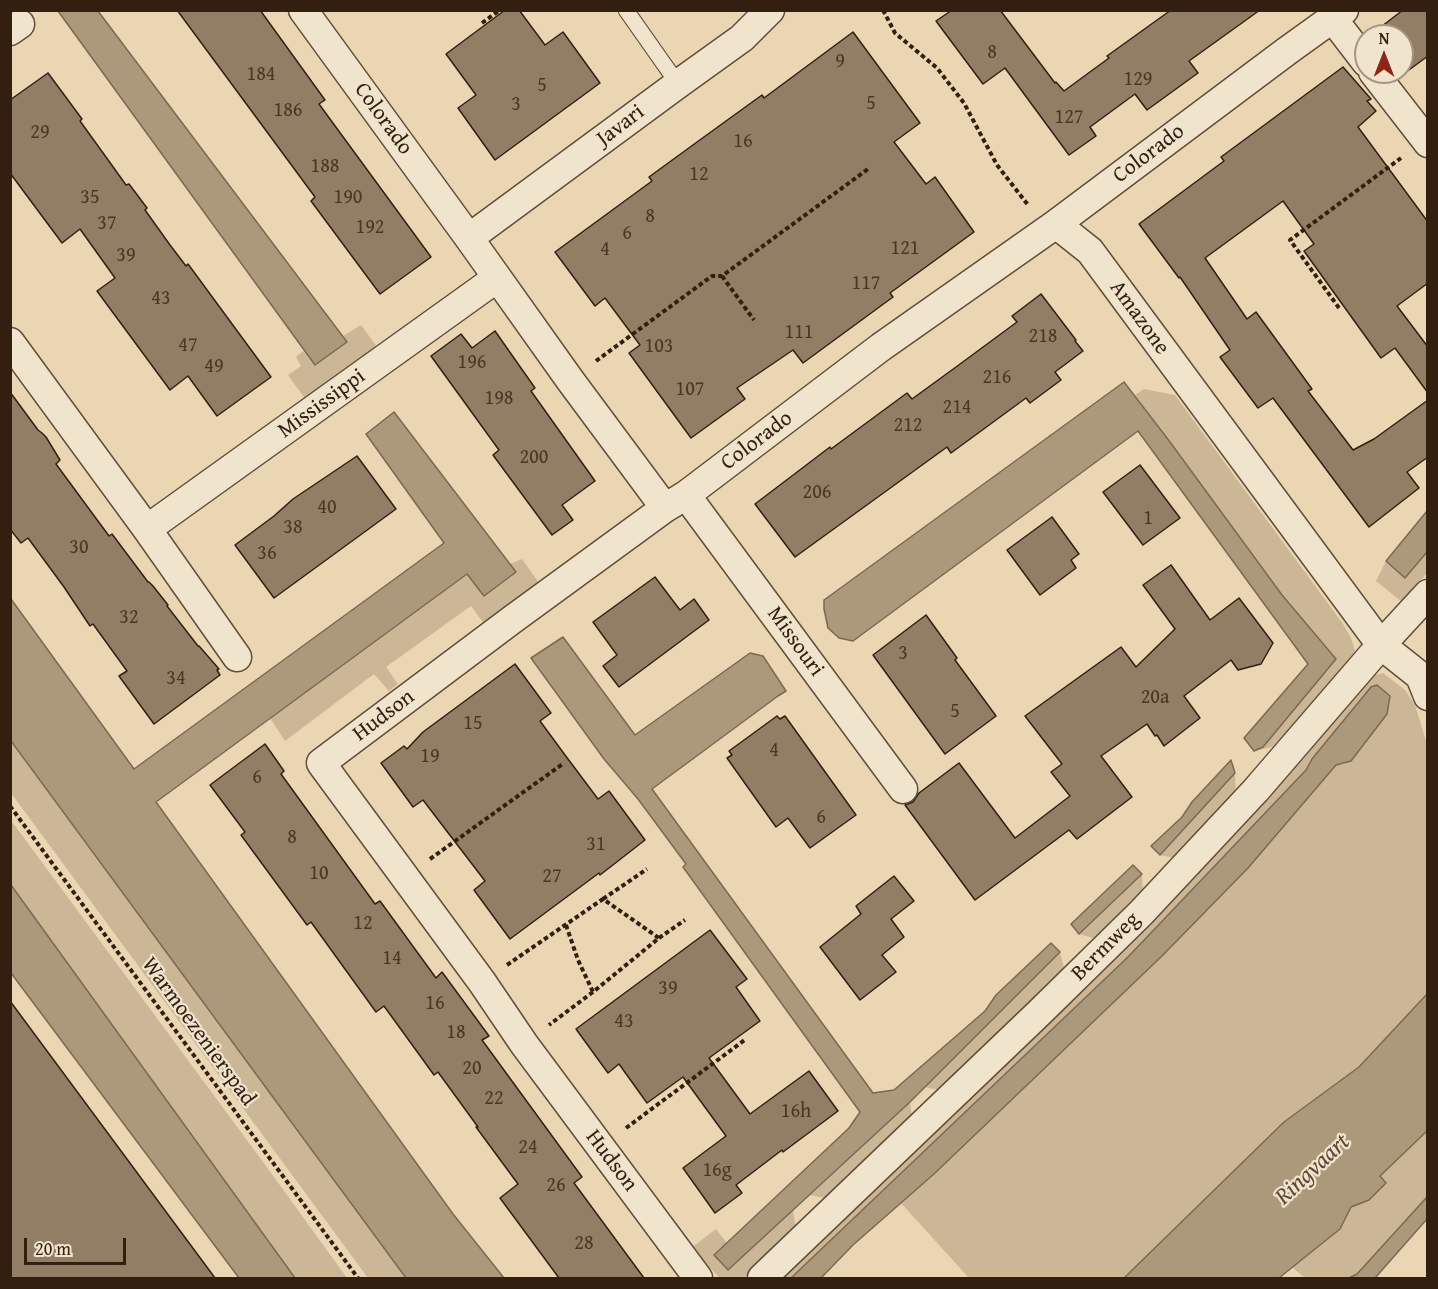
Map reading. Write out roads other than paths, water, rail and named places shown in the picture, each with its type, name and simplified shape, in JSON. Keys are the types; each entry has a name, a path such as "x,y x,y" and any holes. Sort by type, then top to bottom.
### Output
{"street":[{"name":"Colorado","path":"303,10 570,380 675,502 881,347 1056,224 1287,51 1339,15"},
{"name":"Javari","path":"469,238 742,38 770,10"},
{"path":"1339,15 1354,42"},
{"path":"1382,84 1426,142"},
{"name":"Amazone","path":"1056,224 1090,251 1381,645 1420,676 1428,696"},
{"name":"Mississippi","path":"147,529 497,278"},
{"path":"10,342 147,529 237,657"},
{"name":"Missouri","path":"675,502 903,789"},
{"name":"Hudson","path":"675,502 513,619 321,763 482,982 524,1044 699,1278"},
{"name":"Bermweg","path":"762,1278 1141,913 1263,782 1428,594"}],"lane":[{"path":"626,10 678,84"}],"water":[{"path":"58,11 98,11 347,342 315,365"},
{"path":"1124,382 1282,595 1336,659 1263,747 1254,751 1244,738 1308,664 1138,431 853,641 839,638 828,628 824,600"},
{"path":"394,412 516,572 484,596 467,574 156,802 453,1214 504,1278 406,1278 11,741 11,599 134,769 444,543 366,434"},
{"path":"1427,511 1427,552 1405,578 1386,561"},
{"path":"563,637 635,735 750,653 763,656 786,691 652,789 873,1093 894,1090 985,1011 996,995 1051,943 1060,952 910,1102 728,1270 714,1255 849,1128 860,1112 683,867 686,864 638,799 604,759 531,658"},
{"path":"1377,685 1390,696 1387,714 1351,761 1336,765 1248,868 1162,956 935,1173 853,1245 821,1278 791,1278 1128,957 1306,770 1312,759 1371,687"},
{"path":"1231,760 1235,773 1160,855 1151,846 1182,817 1192,802"},
{"path":"1133,865 1142,874 1079,934 1071,924"},
{"path":"11,885 295,1278 239,1278 11,973"},
{"name":"Ringvaart","path":"1427,994 1427,1131 1380,1176 1386,1183 1369,1200 1351,1207 1340,1229 1279,1278 1124,1278 1284,1122 1359,1067"},
{"path":"1427,1197 1427,1219 1375,1278 1349,1278 1357,1274"}]}
